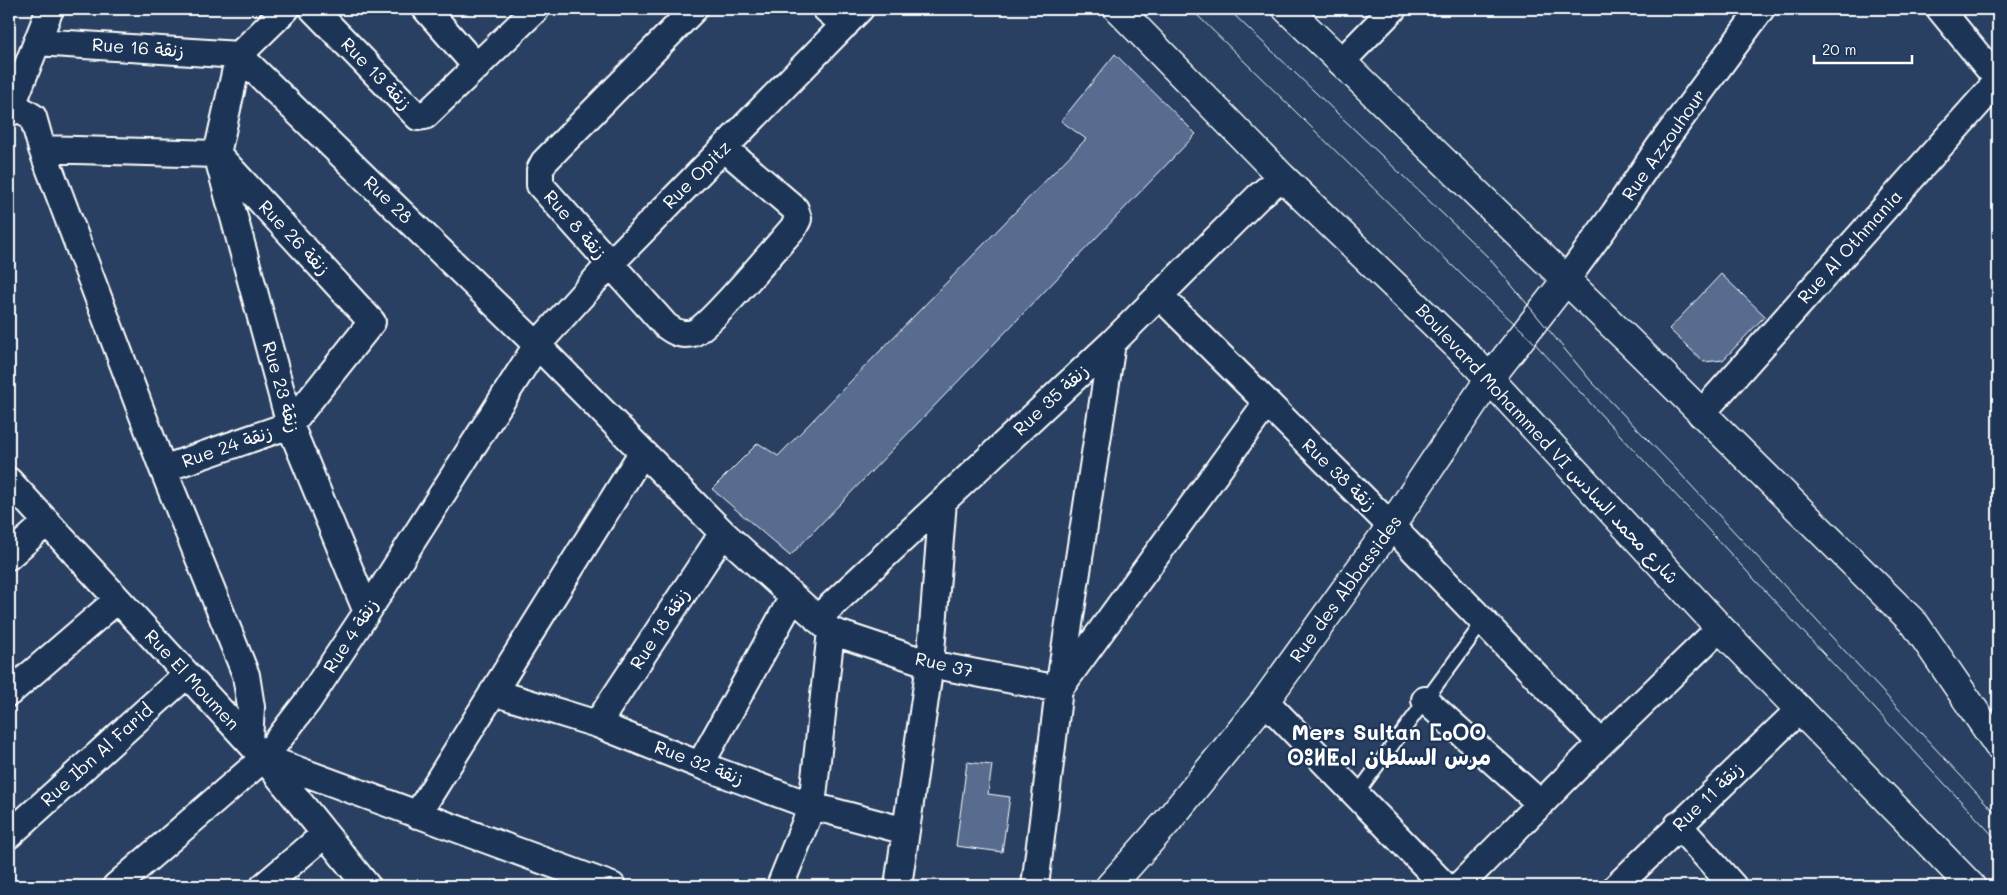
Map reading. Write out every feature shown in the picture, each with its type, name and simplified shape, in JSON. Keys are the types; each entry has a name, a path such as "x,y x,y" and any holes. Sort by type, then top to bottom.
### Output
{"main road":[{"name":"Boulevard Mohammed VI شارع محمد السادس","path":"1118,9 1282,176 1490,378 1720,628 1971,886"},
{"path":"1287,9 1566,280 1915,624 1998,745"},
{"name":"Rue des Abbassides","path":"1110,886 1167,822 1265,701 1391,526 1490,378 1566,280"}],"street":[{"path":"50,9 10,108 33,117 42,149 163,469 246,675 256,750 417,815 554,875 612,886"},
{"name":"Rue 13 زنقة","path":"313,9 418,118 425,116 478,67"},
{"path":"426,9 478,67 536,9"},
{"name":"Rue 8 زنقة","path":"694,9 544,162 540,170 540,185 665,325 676,333 687,334 696,332 794,227 798,219 795,208 724,148"},
{"path":"1341,62 1393,9"},
{"name":"Rue Azzouhour","path":"1566,280 1658,149 1761,9"},
{"path":"1940,9 1998,81"},
{"path":"42,149 217,154 239,55 279,11"},
{"name":"Rue Opitz","path":"537,346 610,264 724,148 844,14"},
{"name":"Rue 16 زنقة","path":"37,42 239,55"},
{"name":"Rue 28","path":"239,55 537,346 723,533 824,625"},
{"name":"Rue Al Othmania","path":"1701,414 1998,81"},
{"name":"Rue 26 زنقة","path":"217,154 372,322 290,424"},
{"name":"Rue 23 زنقة","path":"217,154 290,424 367,612"},
{"name":"Rue 35 زنقة","path":"824,625 943,501 1112,343 1258,197 1282,176"},
{"name":"Rue 38 زنقة","path":"1159,295 1266,404 1391,526 1601,743"},
{"path":"1035,886 1059,689 1112,343"},
{"name":"Rue 4 زنقة","path":"116,886 308,701 537,346"},
{"path":"1059,689 1266,404"},
{"name":"Rue 24 زنقة","path":"163,469 290,424"},
{"path":"417,815 642,453"},
{"name":"Rue El Moumen","path":"9,481 256,750 367,886"},
{"path":"898,886 930,664 943,501"},
{"path":"9,556 47,522"},
{"name":"Rue 18 زنقة","path":"597,724 723,533"},
{"path":"700,765 793,597"},
{"path":"9,693 117,600"},
{"path":"780,886 812,806 824,625"},
{"name":"Rue 37","path":"824,625 930,664 1059,689"},
{"path":"1459,886 1601,743 1720,628"},
{"name":"Rue Ibn Al Farid","path":"9,835 186,675"},
{"name":"Rue 32 زنقة","path":"493,692 597,724 700,765 812,806 906,831"},
{"path":"1426,700 1541,804"},
{"path":"1265,701 1446,886"},
{"name":"Rue 11 زنقة","path":"1617,886 1800,709"},
{"path":"1678,825 1733,886"},
{"path":"264,886 325,834"}],"lane":[{"path":"1356,794 1483,622"}],"building":[{"path":"1115,54 1196,134 790,556 712,489 758,443 778,456 1086,139 1061,121"},
{"path":"1721,274 1765,316 1723,360 1704,362 1669,329"},
{"path":"967,762 992,765 988,794 1010,797 1002,852 956,846"}],"tram line":[{"path":"1191,9 1467,280 1525,333 1998,841"},
{"path":"1228,9 1489,258 1591,381 1675,468 1998,816"}],"district":[{"name":"Mers Sultan ⵎⴰⵔⵙ ⵙⵓⵍⵟⴰⵏ مرس السلطان","path":"1389,744"}]}
